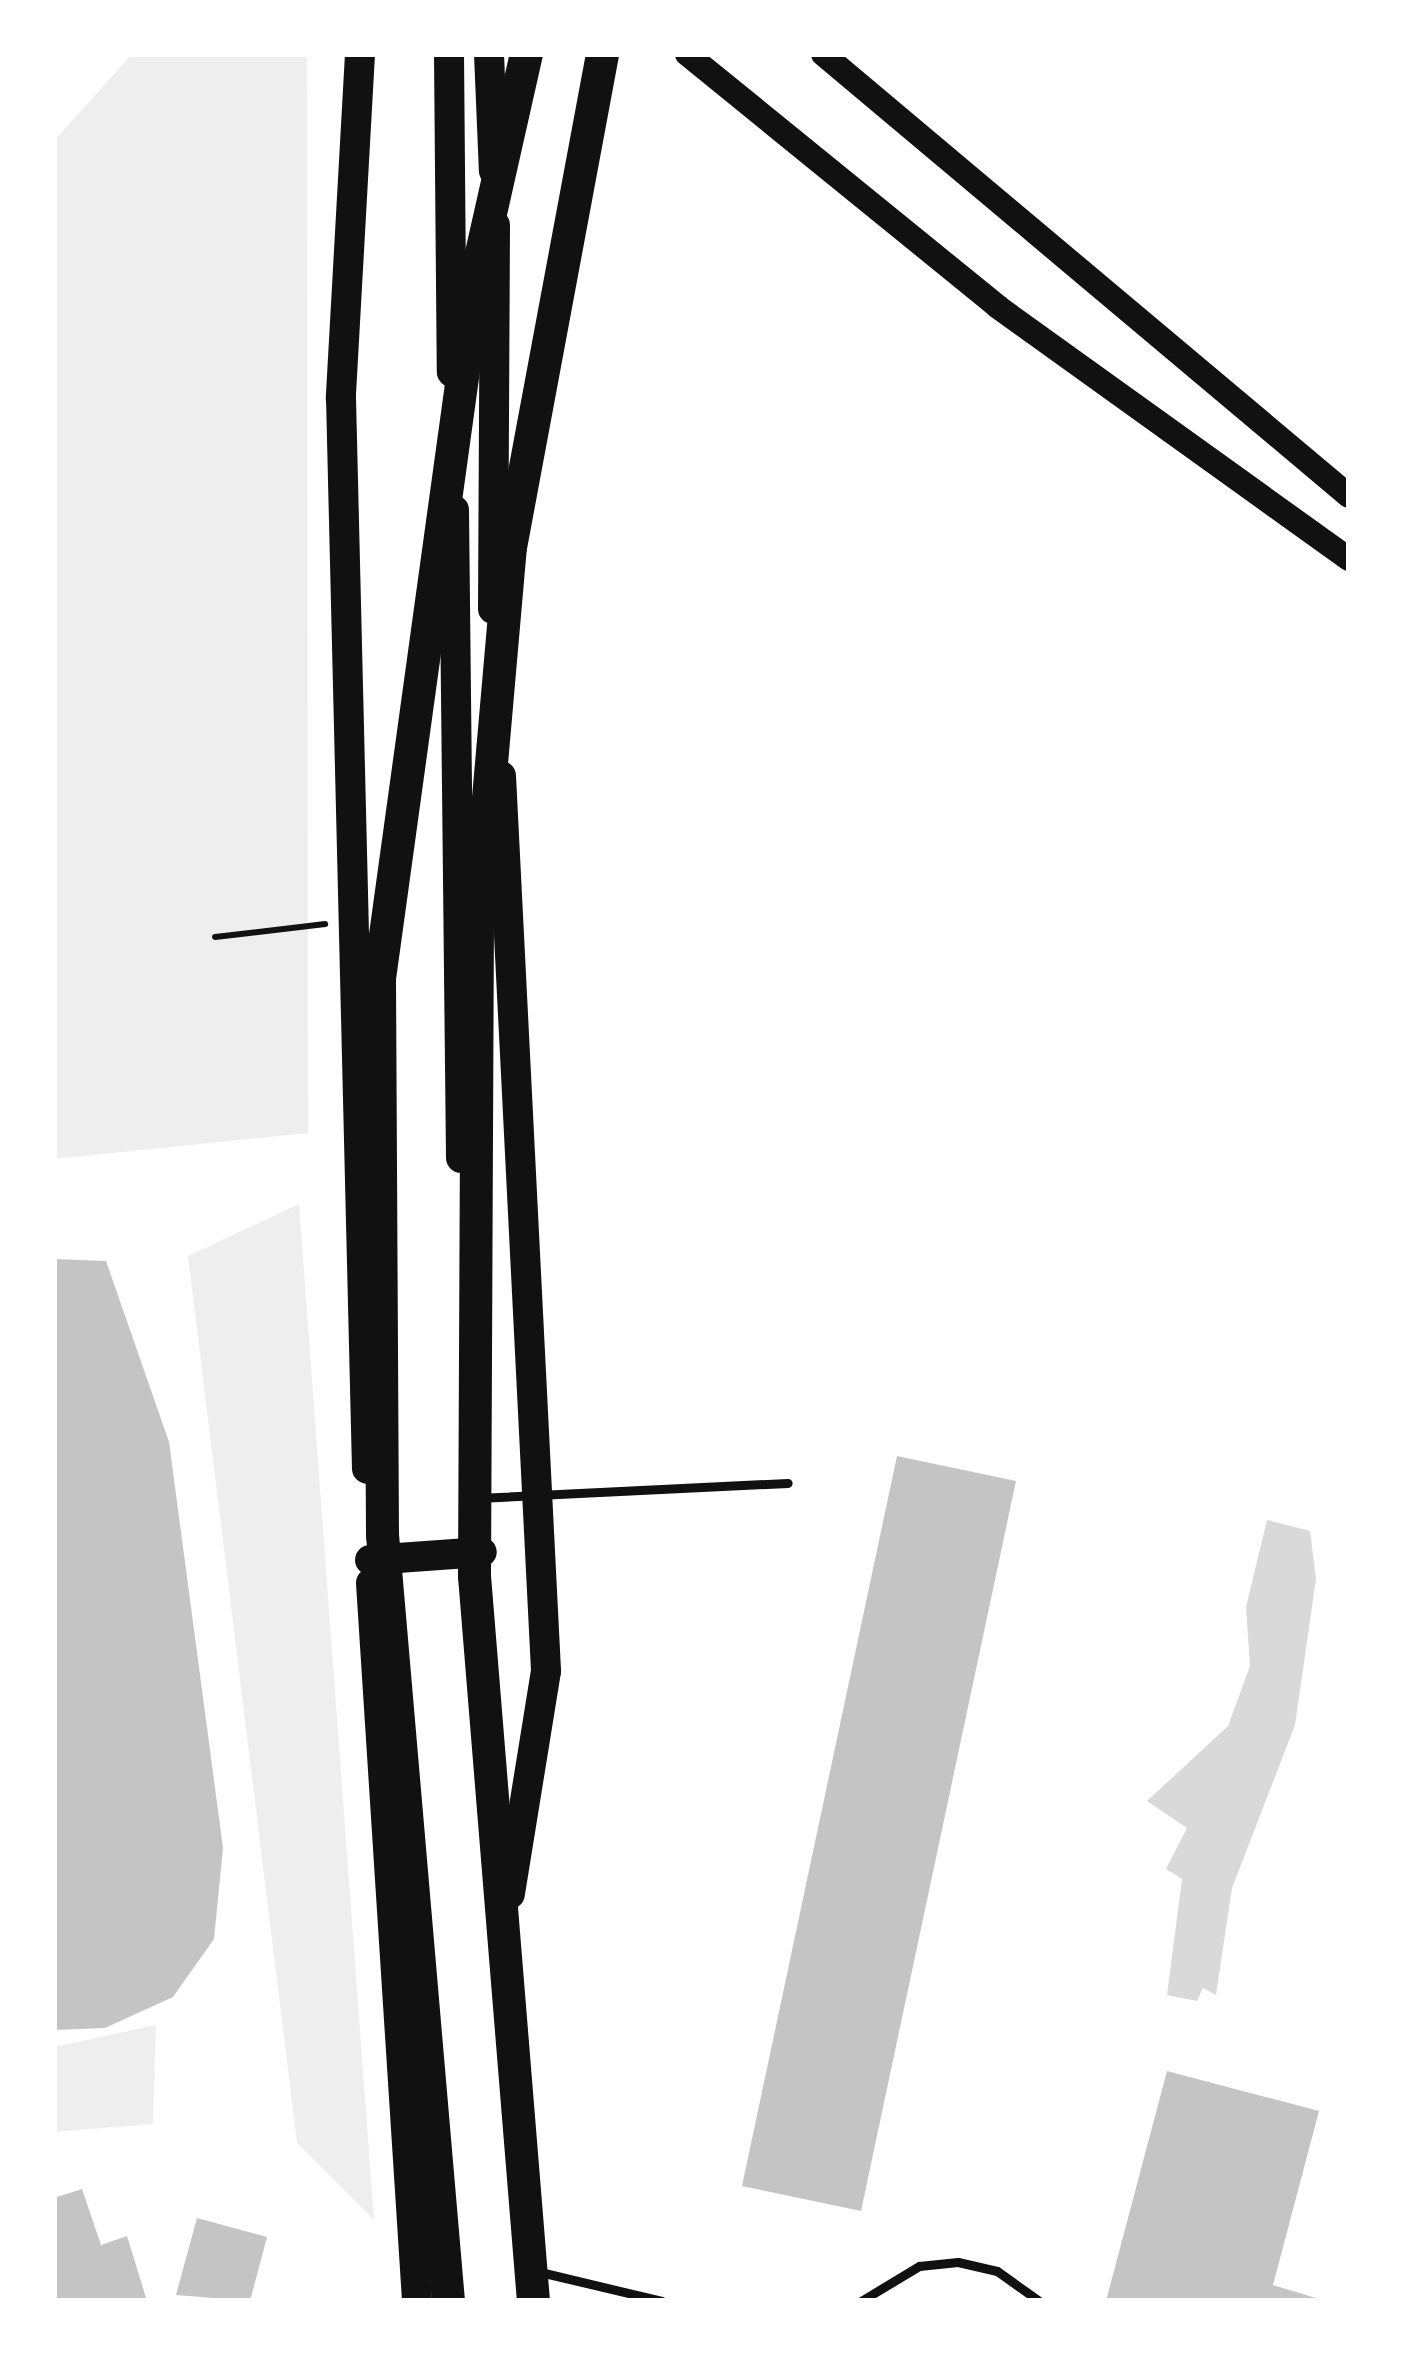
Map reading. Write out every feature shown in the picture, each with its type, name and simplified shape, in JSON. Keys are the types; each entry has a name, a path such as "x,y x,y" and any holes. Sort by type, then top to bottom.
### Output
{"highway":[{"path":"448,2301 382,1535 379,978 476,274 526,54"},
{"path":"537,2294 474,1576 477,923 510,547 602,54"}],"main road":[{"path":"360,54 341,398 349,921 370,1560 417,2301"},
{"path":"449,54 454,935 482,1552 537,2294"},
{"path":"489,54 491,585 546,1671 510,1894"},
{"path":"687,54 998,307 1349,559"},
{"path":"824,54 1349,496"},
{"path":"370,1560 482,1552"},
{"path":"397,2301 409,2180"}],"lane":[{"path":"479,1498 788,1483"},
{"path":"861,2301 919,2266 958,2263 997,2271 1039,2301"},
{"path":"537,2294 662,2301"}],"path":[{"path":"215,937 349,921"}],"shaded area":[{"path":"132,54 307,54 308,1133 54,1159 54,141"},
{"path":"299,1204 374,2220 297,2143 188,1256"},
{"path":"1267,1520 1310,1531 1316,1579 1295,1725 1232,1888 1216,1995 1203,1988 1197,2001 1167,1995 1182,1879 1166,1869 1187,1828 1147,1801 1228,1726 1250,1666 1246,1607"},
{"path":"156,2025 153,2124 54,2132 54,2047"}],"building":[{"path":"54,1259 106,1261 169,1442 223,1848 214,1939 173,1997 105,2028 54,2030"},
{"path":"897,1456 1016,1481 861,2211 742,2186"},
{"path":"1167,2071 1319,2111 1273,2285 1326,2301 1106,2301"},
{"path":"82,2189 101,2245 127,2236 147,2301 54,2301 54,2198"},
{"path":"197,2218 267,2237 250,2301 176,2295"}]}
